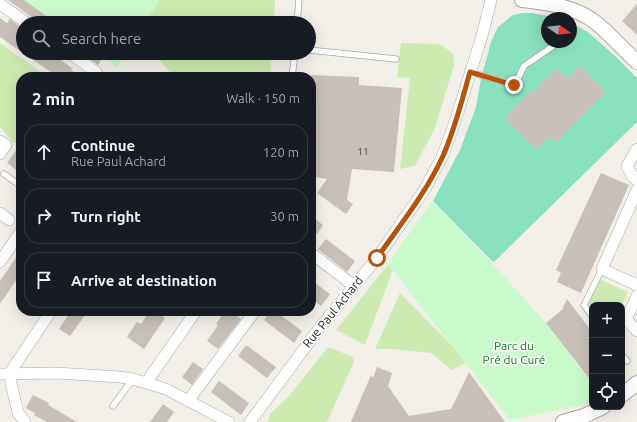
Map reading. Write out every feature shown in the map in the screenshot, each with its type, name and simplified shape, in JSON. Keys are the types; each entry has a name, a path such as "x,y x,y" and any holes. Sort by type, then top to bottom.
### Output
{"street":[{"name":"Rue Paul Achard","path":"250,422 321,326 377,258 425,189 443,155 454,125 482,36 491,0"},
{"path":"522,0 550,4 580,14 594,21 637,62"},
{"path":"0,4 17,16"},
{"path":"80,60 96,72"},
{"path":"0,141 6,146 0,154"},
{"path":"637,149 627,166 633,177 637,180"},
{"path":"637,190 602,269 637,285"},
{"path":"0,262 16,238"},
{"path":"316,256 354,286"},
{"path":"637,296 626,319 637,331"},
{"path":"5,374 47,316"},
{"path":"146,383 193,316"},
{"path":"188,401 251,316"},
{"path":"5,374 56,374 133,379 166,389 229,422"},
{"path":"5,374 18,413 25,422"},
{"path":"625,393 637,383"},
{"path":"563,422 584,416 597,410"}],"lane":[{"path":"297,16 298,0"},
{"path":"470,72 514,85 524,66 550,48"},
{"path":"316,51 396,59"},
{"path":"293,72 294,60"},
{"path":"4,174 16,182"},
{"path":"589,312 584,305 602,269"},
{"path":"113,406 133,379"}],"green space":[{"path":"24,0 159,0 149,16 46,16"},
{"path":"159,0 275,0 274,16 149,16"},
{"path":"522,13 541,15 541,48 577,48 577,26 588,32 637,78 637,122 494,262 433,201 460,150 476,107 481,79 491,42 498,27 513,15"},
{"path":"0,43 16,54 16,60 24,60 41,72 16,72 15,144 0,127"},
{"path":"401,43 439,44 453,53 454,65 435,128 415,166 400,169 410,78 397,77"},
{"path":"107,60 122,60 117,67"},
{"path":"159,60 271,60 270,72 170,72"},
{"name":"Parc du Pré du Curé","path":"432,201 492,263 546,323 589,379 589,404 510,420 388,264"},
{"path":"389,263 392,272 365,345 336,330"},
{"path":"599,279 628,292 623,302 590,302"},
{"path":"400,293 468,362 452,370 431,353 393,349 375,349"},
{"path":"328,347 353,357 354,362 327,422 268,422 270,414 289,396"}],"building":[{"path":"8,0 24,0 46,16 30,16"},
{"path":"637,4 637,35 622,21"},
{"path":"0,18 7,23 10,19 16,24 16,48 0,37"},
{"path":"33,60 61,60 72,68 71,70 74,72 51,72"},
{"path":"91,60 101,60 98,65"},
{"path":"580,66 606,92 556,143 549,137 537,150 505,118 530,91 532,93 557,68 568,79"},
{"path":"316,75 359,77 359,85 402,88 394,172 352,169 347,200 353,204 346,214 317,193 327,179 316,177"},
{"path":"16,150 16,170 7,163"},
{"path":"601,173 629,185 581,293 557,282 561,273 556,270"},
{"path":"316,220 323,225 317,234 316,233"},
{"path":"326,239 355,261 347,272 318,249"},
{"path":"16,257 16,280 0,304 0,281"},
{"path":"316,284 330,294 321,306 316,302"},
{"path":"567,299 589,328 589,378 546,323 562,310"},
{"path":"68,316 84,316 70,336 59,329"},
{"path":"147,316 162,316 165,318 144,349 127,337 137,322 141,324"},
{"path":"222,316 237,316 241,319 218,349 207,341 218,325 216,324"},
{"path":"267,316 282,316 302,331 294,343 264,320"},
{"path":"246,345 276,367 267,378 238,356"},
{"path":"193,362 203,369 192,385 182,377"},
{"path":"377,367 392,373 388,386 409,416 451,409 469,372 505,422 351,422 371,375 373,378"},
{"path":"219,381 249,403 241,415 211,392"},
{"path":"33,395 49,403 48,405 77,422 47,422 34,415 35,413 26,408"},
{"path":"163,404 174,412 167,422 150,422"}],"route":[{"path":"377,258 425,189 443,155 470,72 514,85"}]}
